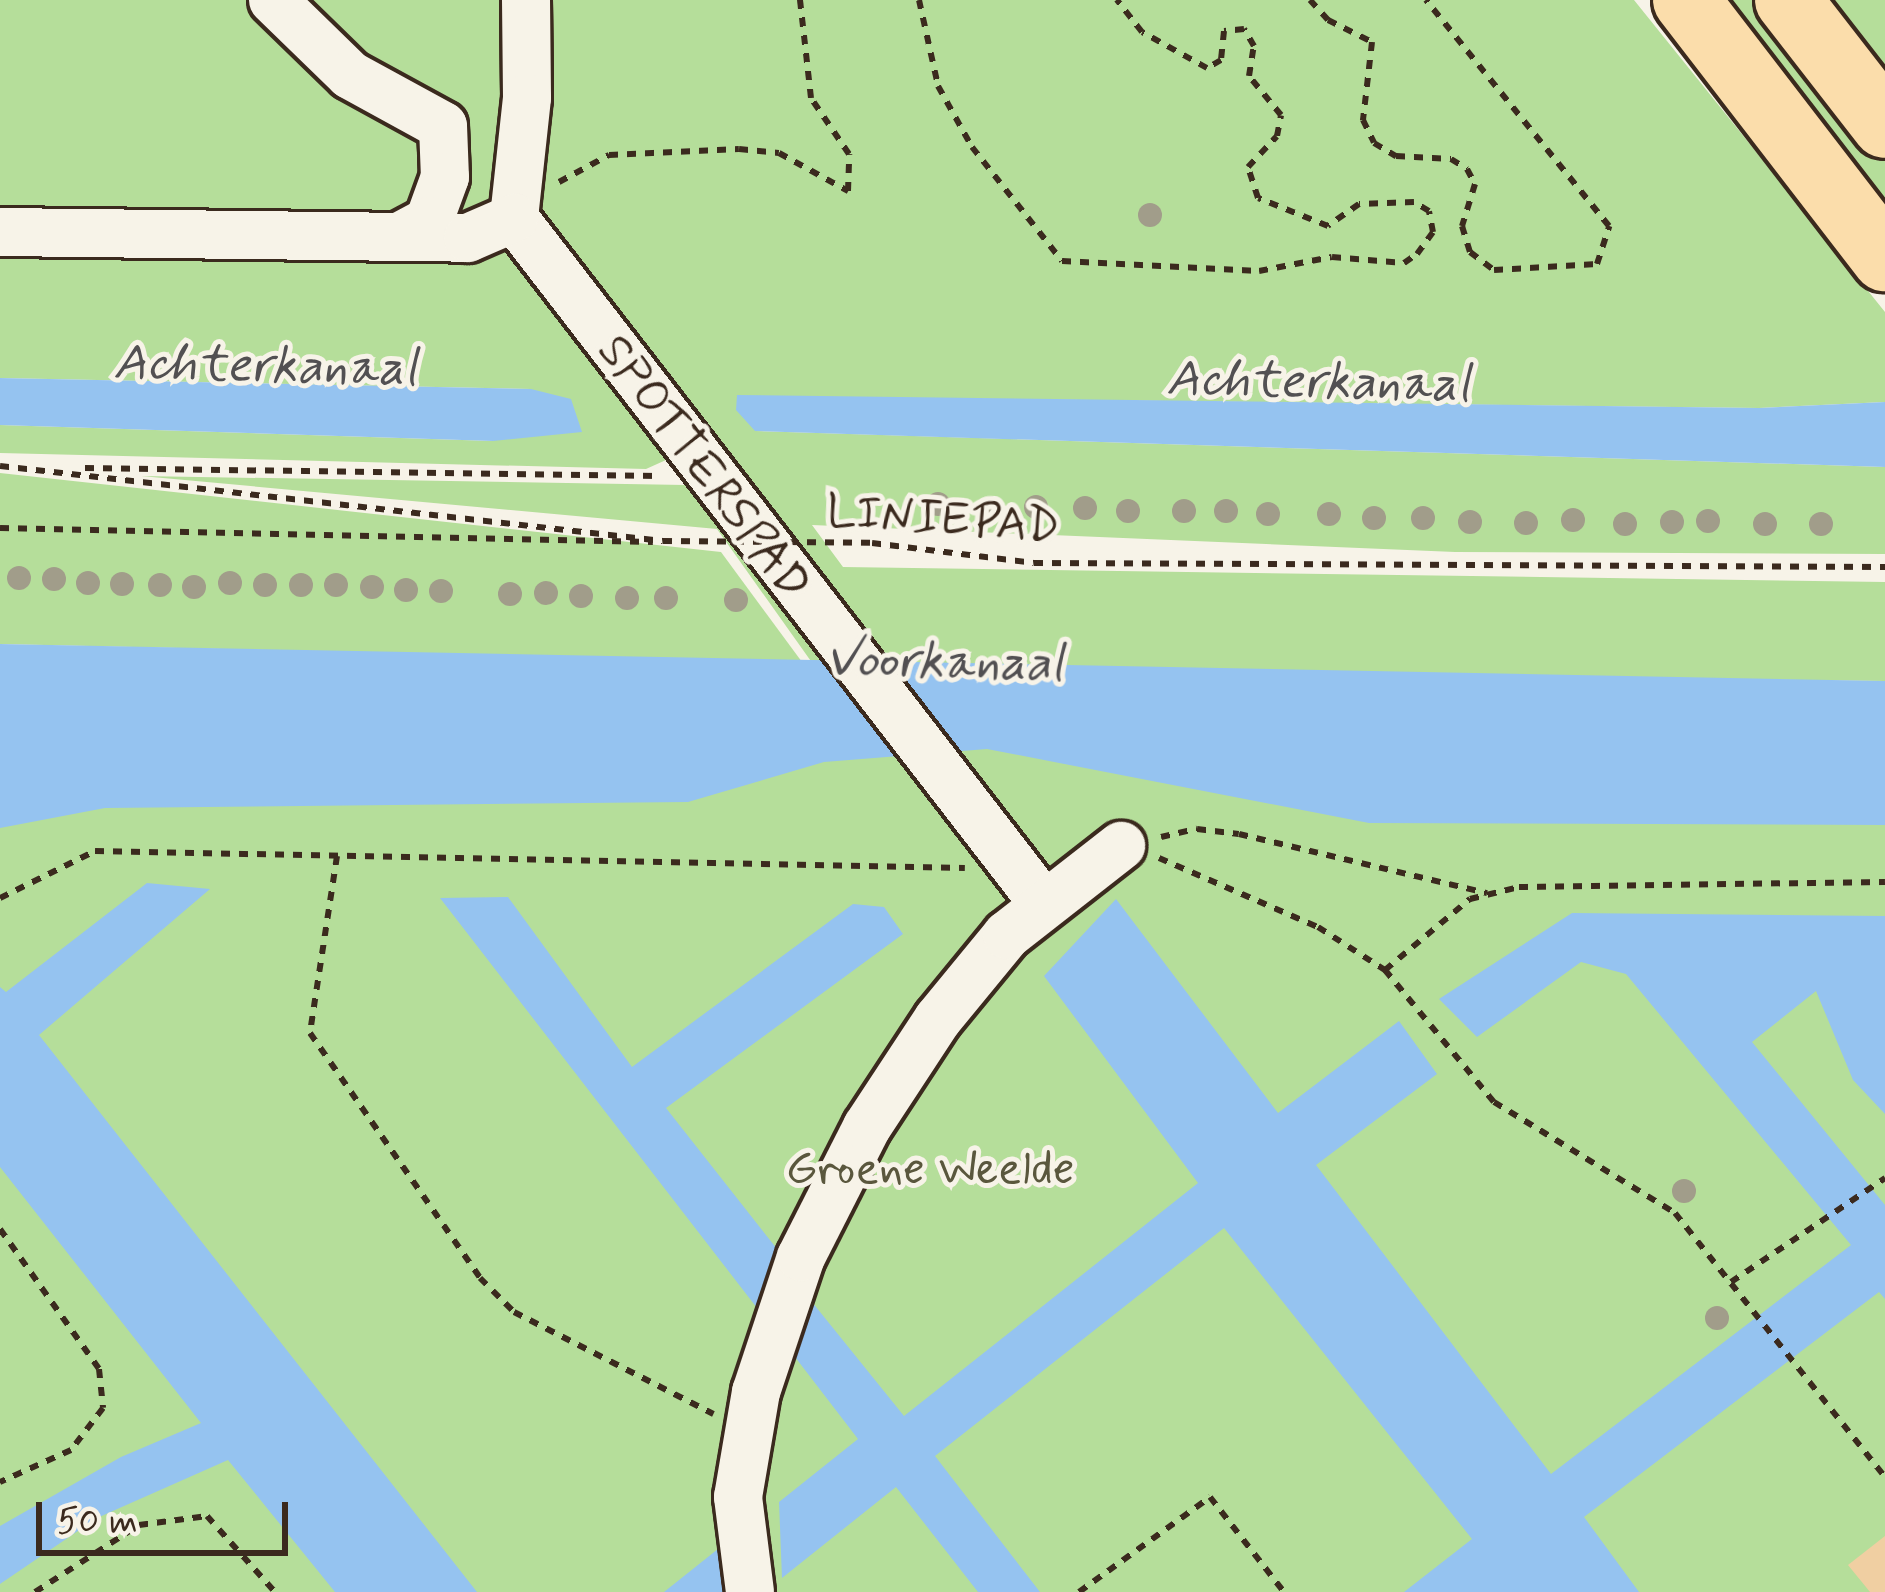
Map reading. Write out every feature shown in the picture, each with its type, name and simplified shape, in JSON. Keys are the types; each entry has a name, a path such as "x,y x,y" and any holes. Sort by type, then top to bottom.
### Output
{"highway":[{"path":"1686,0 1885,258"},
{"path":"1788,0 1885,125"}],"street":[{"path":"273,0 350,75 443,126 445,177 429,221 399,237"},
{"path":"0,232 468,238 515,214 527,98 526,0"},
{"name":"SPOTTERSPAD","path":"515,214 835,643 1027,886"},
{"path":"750,1592 738,1497 749,1430 801,1257 867,1127 1027,886 1120,846"}],"path":[{"path":"515,214 591,160 637,150 779,153 848,190 854,173 848,154 811,98 800,0"},
{"path":"920,0 938,86 971,147 1062,261 1259,272 1333,257 1405,263 1417,254 1433,232 1429,211 1414,202 1371,201 1328,226 1258,198 1248,166 1277,136 1281,116 1249,76 1254,46 1244,29 1224,31 1221,60 1207,68 1142,32 1117,0"},
{"path":"1310,0 1328,20 1372,42 1363,120 1374,143 1396,155 1451,159 1467,169 1475,184 1462,226 1470,252 1494,270 1597,264 1609,226 1426,0"},
{"name":"LINIEPAD","path":"0,466 64,467 161,486 663,541 872,543 1034,563 1885,567"},
{"path":"64,467 613,479 706,473"},
{"path":"0,528 663,541"},
{"path":"1120,846 1197,829 1491,894 1885,882"},
{"path":"1120,846 1247,892 1384,970 1494,1102 1675,1213 1885,1477"},
{"path":"0,898 95,851 337,856 1027,886"},
{"path":"337,856 310,1034 481,1279 514,1312 749,1430"},
{"path":"1384,970 1424,930 1491,894"},
{"path":"1731,1282 1805,1238 1884,1178"},
{"path":"0,1229 99,1369 103,1408 71,1450 0,1481"},
{"path":"1079,1592 1210,1497 1284,1592"},
{"path":"35,1592 139,1526 206,1516 274,1592"}],"green space":[{"name":"Groene Weelde","path":"0,0 1634,0 1885,312 1885,402 1759,408 737,396 756,431 1885,467 1885,554 1455,552 812,525 843,567 1885,582 1885,681 1372,675 1885,820 1885,1592 0,1592 0,827 118,793 874,750 717,529 141,476 685,485 666,460 646,469 0,453 0,425 493,441 531,389 0,378"},
{"path":"1706,0 1761,0 1885,159 1885,231"},
{"path":"1816,0 1885,0 1885,90"},
{"path":"0,473 721,552 802,662 0,644"}],"water":[{"path":"0,378 531,389 571,399 582,432 493,441 0,425"},
{"path":"737,395 1759,408 1885,402 1885,467 755,431 736,410"},
{"name":"Voorkanaal","path":"0,644 1885,681 1885,825 1369,823 987,749 824,762 688,802 105,808 0,828"},
{"path":"147,883 210,889 39,1035 477,1592 335,1592 228,1460 97,1518 0,1584 0,1526 121,1457 201,1423 0,1167 0,987 6,992"},
{"path":"508,897 632,1067 853,904 884,907 903,934 666,1108 781,1254 757,1308 440,898"},
{"path":"1116,899 1278,1113 1399,1021 1437,1074 1316,1165 1551,1474 1851,1245 1626,974 1581,962 1477,1037 1439,999 1572,913 1885,916 1885,1114 1853,1080 1816,991 1752,1042 1885,1205 1885,1299 1879,1292 1584,1517 1639,1592 1404,1592 1472,1539 1224,1228 935,1456 1040,1592 978,1592 896,1487 782,1578 779,1502 858,1439 795,1357 812,1302 904,1416 1198,1183 1044,976"},
{"path":"728,1541 736,1592 664,1592"}],"building":[{"path":"1885,1536 1885,1592 1870,1592 1848,1565"}],"water label":[{"name":"Achterkanaal","path":"265,367"},
{"name":"Achterkanaal","path":"1318,383"}]}
